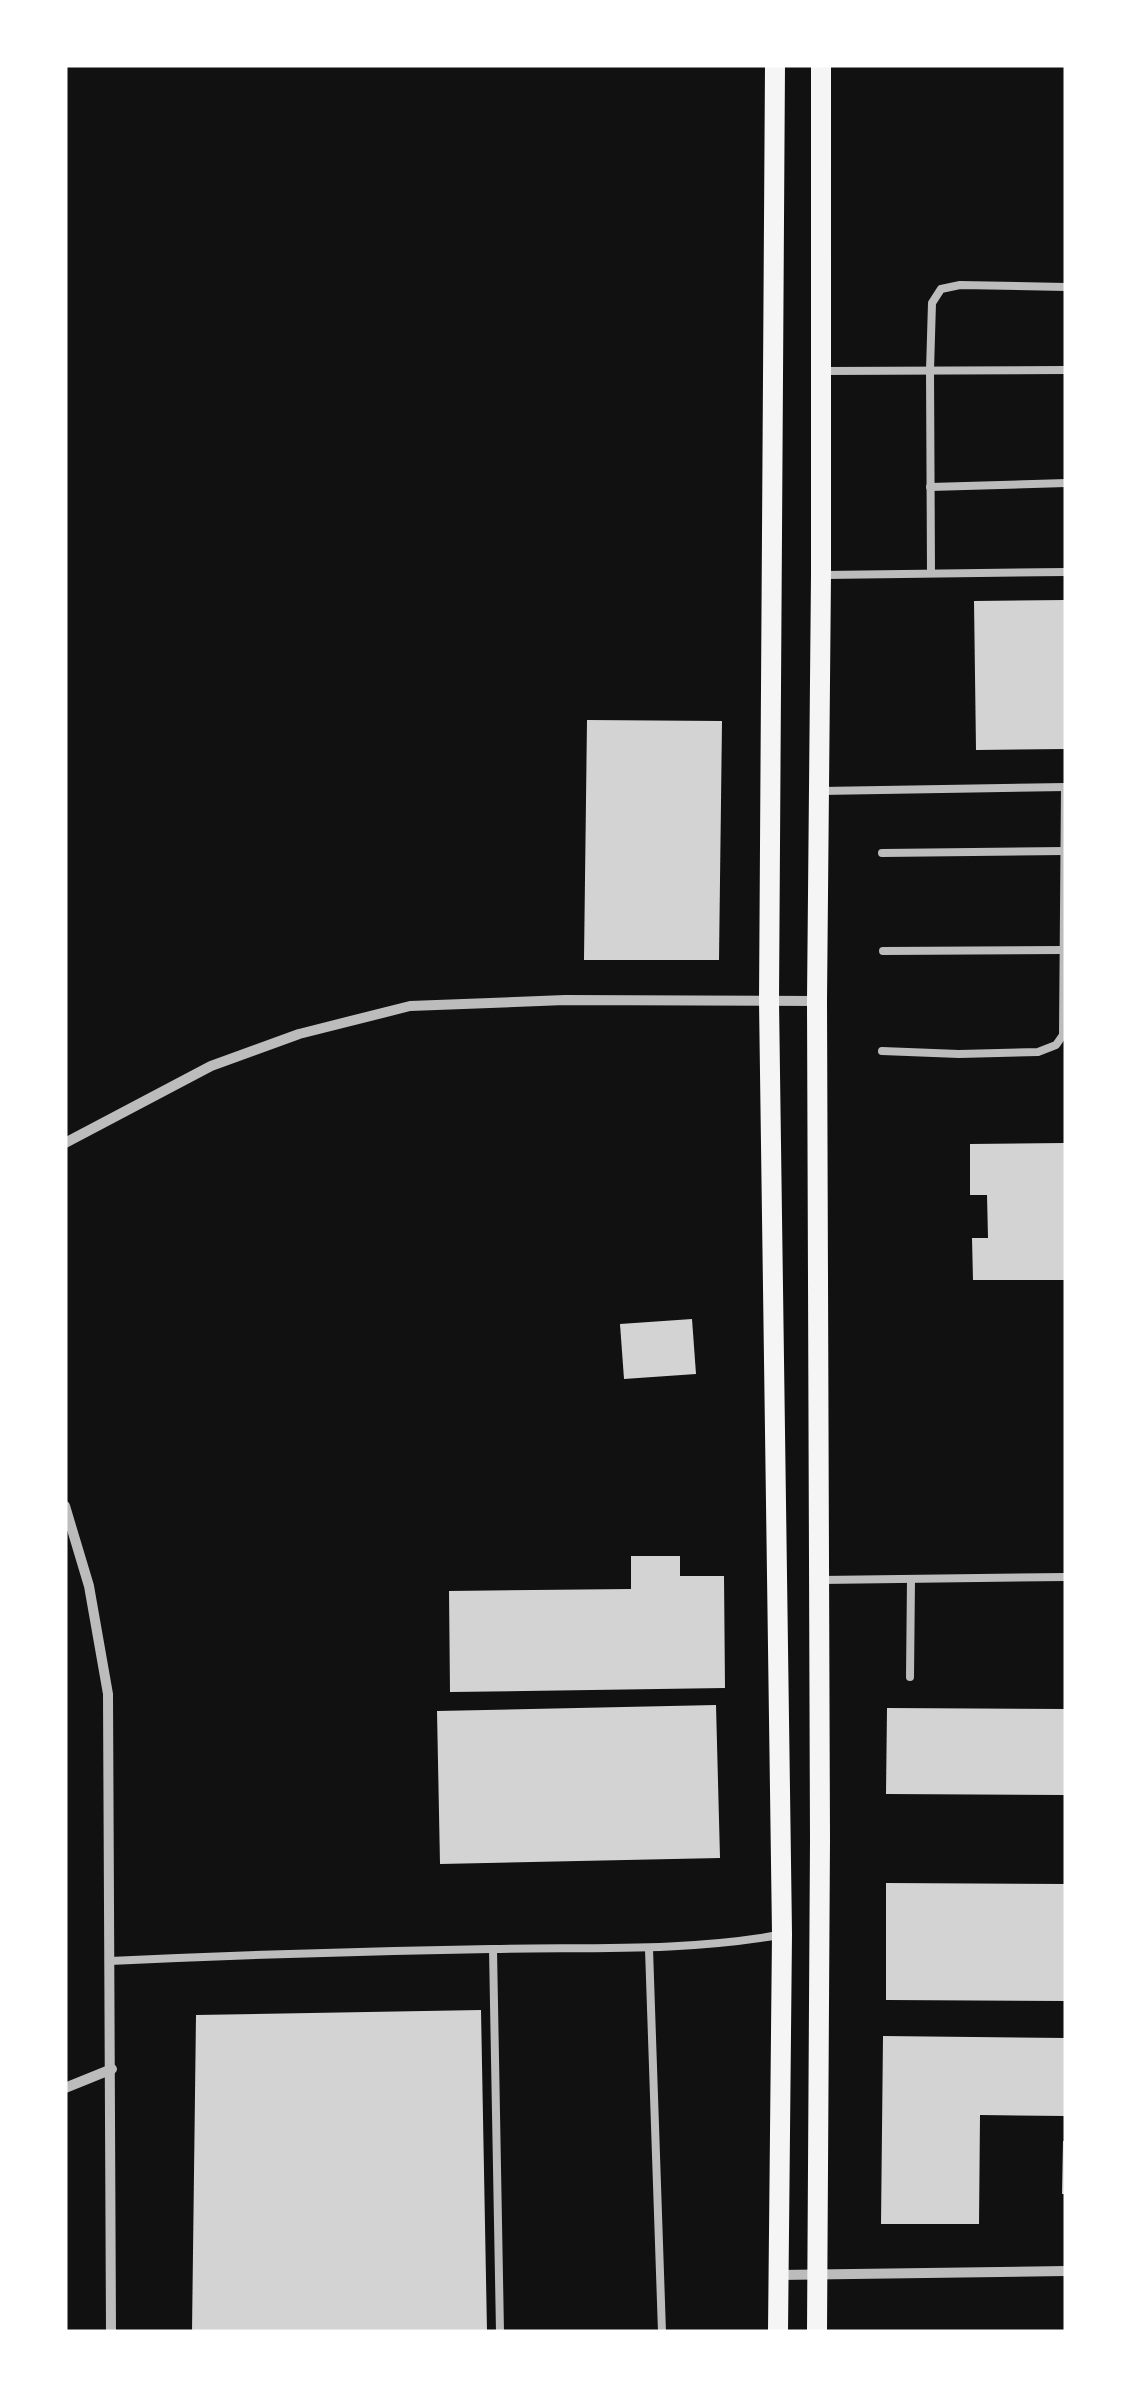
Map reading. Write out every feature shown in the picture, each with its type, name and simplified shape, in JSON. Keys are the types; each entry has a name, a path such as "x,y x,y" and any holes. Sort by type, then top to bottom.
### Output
{"main road":[{"path":"775,65 769,1001 782,1934 778,2332"},
{"path":"817,2332 820,65"}],"street":[{"path":"65,1143 211,1066 299,1034 410,1006 565,1000 817,1001"},
{"path":"65,1506 89,1586 108,1694 111,2332"},
{"path":"65,2088 112,2070"},
{"path":"778,2276 1066,2272"}],"lane":[{"path":"931,573 932,303 940,289 960,285 1066,287"},
{"path":"820,371 1066,370"},
{"path":"930,487 1066,483"},
{"path":"821,576 1066,572"},
{"path":"818,791 1066,787 1063,1035 1056,1044 1038,1052 882,1051"},
{"path":"882,853 1065,851"},
{"path":"883,951 1063,950"},
{"path":"819,1580 1066,1577"},
{"path":"910,1677 911,1579"},
{"path":"110,1961 493,1949 649,1949 730,1944 782,1934"},
{"path":"493,1949 500,2332"},
{"path":"649,1949 662,2332"}],"building":[{"path":"1066,600 1066,749 976,750 974,601"},
{"path":"587,720 722,721 719,960 584,960"},
{"path":"1066,1143 1066,1280 973,1280 972,1238 988,1238 987,1195 970,1195 970,1144"},
{"path":"692,1319 696,1374 624,1379 620,1324"},
{"path":"631,1556 680,1556 680,1576 724,1576 725,1688 450,1692 449,1591 631,1589"},
{"path":"716,1705 720,1858 440,1864 437,1711"},
{"path":"887,1708 1066,1709 1066,1795 886,1794"},
{"path":"886,1883 1066,1884 1066,2001 886,2000"},
{"path":"481,2010 487,2332 192,2332 196,2015"},
{"path":"883,2036 1066,2038 1066,2116 980,2115 979,2224 881,2224"},
{"path":"1066,2141 1066,2194 1062,2194"}]}
